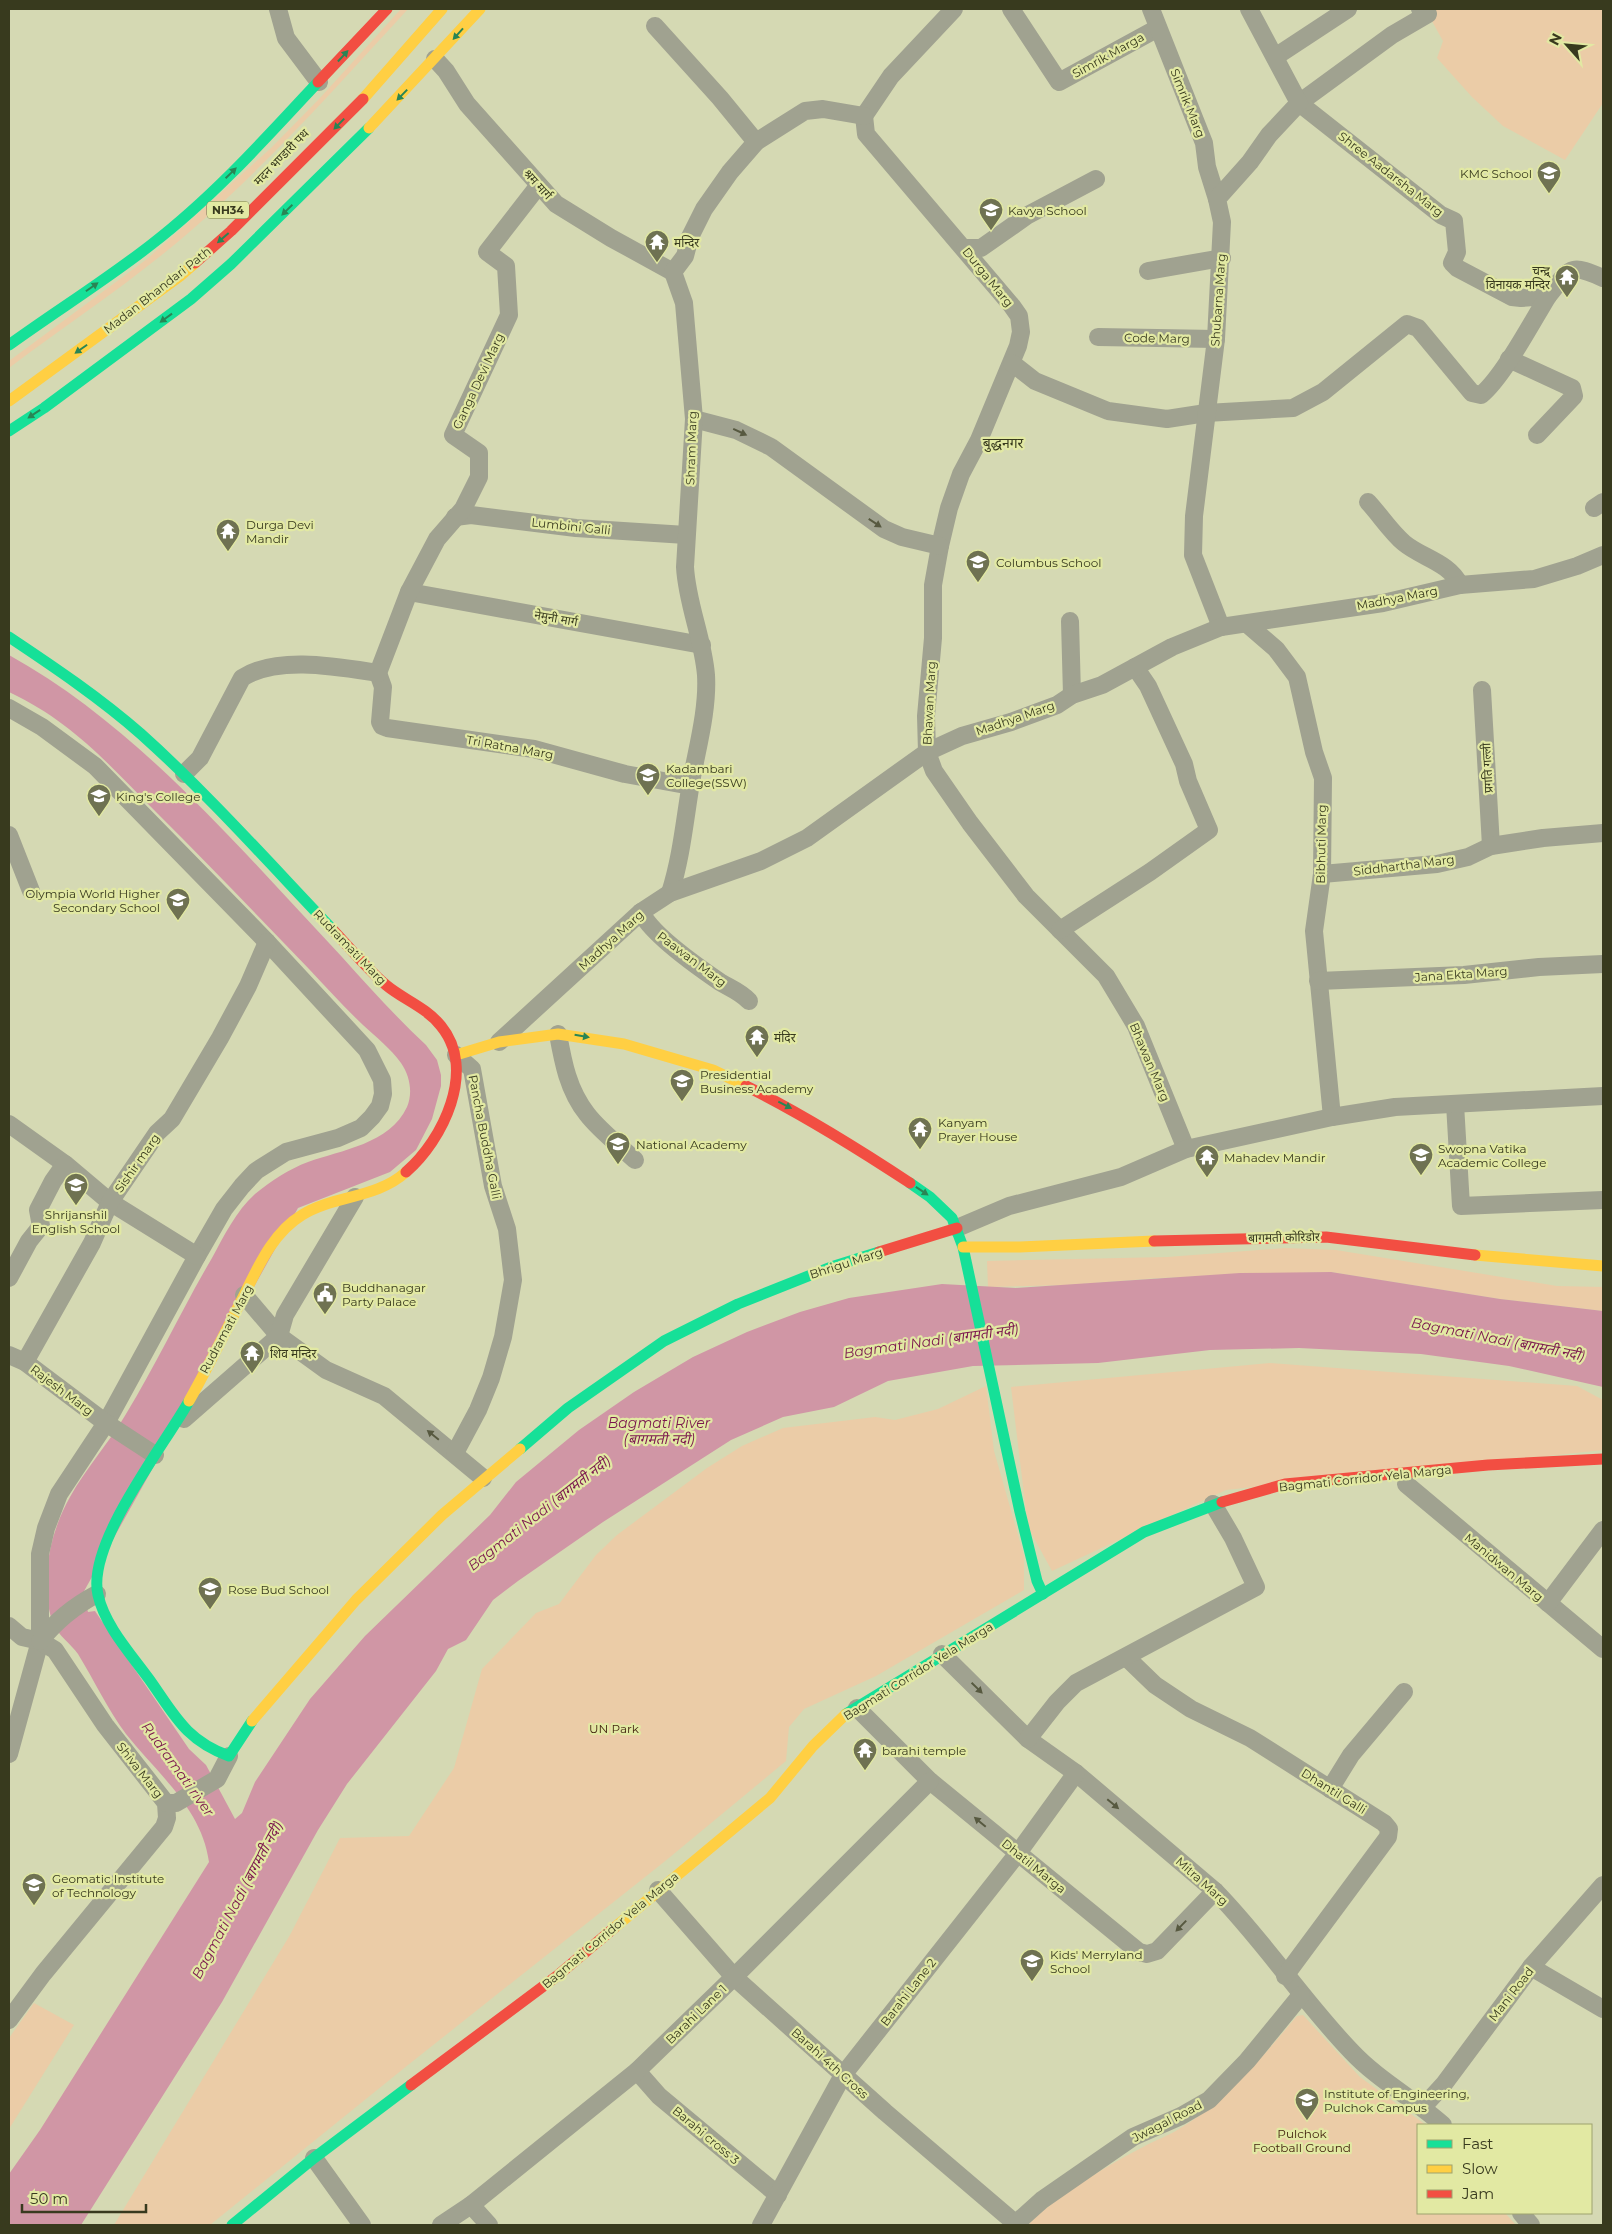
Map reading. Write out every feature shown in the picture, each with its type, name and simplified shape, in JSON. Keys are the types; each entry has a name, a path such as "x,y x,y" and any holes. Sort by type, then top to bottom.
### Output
{"main road":[{"path":"9,345 152,244 186,216 265,139 387,9"},
{"name":"Madan Bhandari Path","path":"9,401 173,282 231,232 365,97 442,9"},
{"path":"9,431 44,408 191,299 288,210 435,59 480,9"},
{"name":"Rudramati Marg","path":"9,638 60,671 139,733 184,774 386,985 422,1007 436,1020 448,1036 456,1055 454,1093 431,1145 418,1162 401,1178 379,1189 328,1202 290,1223 267,1253 172,1429 151,1453 108,1538 92,1597"},
{"path":"456,1055 499,1042 558,1034 624,1044 671,1057 713,1070 771,1098 854,1146 930,1197 952,1218 963,1246 1020,1512 1037,1581 1043,1594"},
{"name":"Bhrigu Marg","path":"229,1756 248,1725 356,1600 442,1515 483,1478 568,1408 664,1342 738,1304 831,1267 957,1228"},
{"name":"बागमती कोरिडोर","path":"963,1246 1039,1246 1208,1238 1326,1236 1502,1258 1603,1266"},
{"name":"Bagmati Corridor Yela Marga","path":"232,2225 314,2158 556,1976 770,1798 813,1746 846,1714 1144,1532 1213,1504 1285,1484 1488,1465 1603,1459"},
{"path":"92,1597 184,1730 206,1748 229,1756"}],"street":[{"path":"278,9 286,38 319,82"},
{"path":"673,272 685,256 690,237 704,209 730,172 756,142 805,111 823,109 864,116 891,76 954,9"},
{"name":"Simrik Marga","path":"1011,9 1059,82 1158,28"},
{"name":"Simrik Marg","path":"1151,9 1204,143 1207,167 1217,199"},
{"path":"1275,57 1348,9"},
{"path":"1217,199 1244,169 1269,135 1299,103 1392,35 1428,14 1420,9"},
{"path":"1254,11 1299,103"},
{"path":"655,26 720,98 756,142"},
{"name":"श्रम मार्ग","path":"435,59 446,71 467,104 556,204 611,238 642,253 673,272"},
{"name":"Shree Aadarsha Marg","path":"1299,103 1441,215 1454,221 1457,252 1452,262 1457,268 1512,297 1548,296"},
{"name":"Durga Marg","path":"864,116 866,134 965,248 1019,316 1021,332 1012,363 961,474 949,508 940,546"},
{"path":"965,248 981,248 1028,215 1096,179"},
{"name":"Ganga Devi Marg","path":"378,673 409,592 437,538 463,509 479,477 479,453 453,435 509,315 506,266 487,252 538,185"},
{"name":"Shubarna Marg","path":"1217,199 1222,222 1222,258 1216,339 1194,516 1193,555 1221,627"},
{"path":"1148,271 1222,258"},
{"path":"1012,363 1035,381 1108,411 1167,419 1206,413 1293,408 1323,392 1407,324 1418,328 1472,393 1481,395 1509,359 1548,296 1570,271 1577,268 1603,278"},
{"name":"Shram Marg","path":"670,894 678,868 706,678 702,645 686,586 686,535 694,419 684,303 673,272"},
{"name":"Code Marg","path":"1098,337 1216,339"},
{"path":"1509,359 1572,388 1574,396 1537,435"},
{"path":"694,419 736,430 770,448 884,529 902,537 940,546"},
{"path":"1368,502 1405,543 1442,565 1456,578 1460,585"},
{"name":"Lumbini Galli","path":"455,517 471,515 576,528 686,535"},
{"name":"Bhawan Marg","path":"940,546 933,585 933,638 926,716 927,752 934,771 970,823 1026,896 1106,976 1136,1026 1186,1149"},
{"name":"Madhya Marg","path":"499,1042 641,912 670,894 761,861 806,838 927,752 962,736 1011,722 1057,705 1072,695 1102,684 1172,647 1221,627 1383,603 1460,585 1534,579 1577,566 1603,555"},
{"name":"नेमुनी मार्ग","path":"409,592 702,645"},
{"path":"1070,621 1072,695"},
{"name":"Bibhuti Marg","path":"1248,624 1276,649 1297,677 1314,752 1323,778 1322,874 1314,931 1332,1116"},
{"path":"184,774 200,758 242,678 254,670 302,664 322,664 378,673"},
{"path":"1060,930 1150,872 1209,830 1188,781 1184,764 1148,686 1135,667"},
{"name":"Tri Ratna Marg","path":"378,673 383,687 380,722 382,726 387,728 534,748 625,774 690,786"},
{"name":"प्रगति गल्ली","path":"1482,690 1491,846"},
{"path":"9,708 50,733 96,766 267,942 367,1050 382,1080 381,1100 372,1117 361,1128 338,1138 286,1152 256,1171 224,1209 195,1259 109,1426 59,1494 46,1528 40,1554 39,1580 44,1635 9,1754"},
{"name":"Siddhartha Marg","path":"1322,874 1437,864 1468,857 1491,846 1543,838 1603,833"},
{"path":"9,835 31,891"},
{"name":"Paawan Marg","path":"641,912 645,920 659,935 720,982 742,994 749,1001"},
{"name":"Sishir marg","path":"25,1362 92,1242 110,1202 157,1133 172,1119 220,1038 248,986 267,942"},
{"name":"Jana Ekta Marg","path":"1318,981 1464,975 1539,967 1603,964"},
{"path":"558,1034 569,1084 587,1114 635,1160"},
{"name":"Pancha Buddha Galli","path":"455,1453 478,1410 491,1378 503,1337 513,1280 507,1229 493,1186 472,1069 456,1055"},
{"path":"957,1228 1009,1206 1121,1177 1186,1149 1332,1116 1395,1108 1603,1096"},
{"path":"1455,1104 1461,1206 1603,1200"},
{"path":"9,1124 65,1164 110,1202 195,1259"},
{"path":"9,1278 29,1241 41,1226 38,1210 53,1181 65,1164"},
{"path":"172,1429 279,1336 285,1315 334,1228 355,1196"},
{"path":"244,1295 279,1336 326,1370 384,1396 483,1478"},
{"name":"Rajesh Marg","path":"9,1355 25,1362 109,1426 151,1453"},
{"name":"Manidwan Marg","path":"1406,1484 1603,1648"},
{"path":"1028,1738 1057,1702 1076,1683 1256,1587 1213,1504"},
{"path":"1548,1603 1603,1530"},
{"path":"9,1626 22,1637 44,1635 92,1597"},
{"name":"Shiva Marg","path":"9,2020 43,1974 164,1827 171,1803 105,1725 44,1635"},
{"name":"Mitra Marg","path":"942,1654 1028,1738 1076,1773 1215,1891 1232,1908 1301,1995 1367,2067 1423,2107 1442,2124"},
{"name":"Dhantil Galli","path":"1126,1657 1155,1685 1191,1709 1250,1738 1384,1823 1389,1829 1388,1837 1285,1976"},
{"path":"1330,1788 1351,1755 1374,1730 1404,1692"},
{"name":"Dhatil Marga","path":"857,1708 930,1781 1139,1952 1148,1954 1157,1951 1215,1891"},
{"path":"171,1803 217,1779 229,1756"},
{"name":"Barahi Lane 2","path":"761,2225 843,2075 1018,1853 1076,1773"},
{"name":"Barahi Lane 1","path":"441,2225 471,2205 637,2071 930,1781"},
{"name":"Mani Road","path":"1423,2107 1444,2084 1531,1967 1603,1885"},
{"name":"Barahi 4th Cross","path":"658,1890 734,1977 1014,2224"},
{"path":"1531,1967 1603,2009"},
{"name":"Jwagal Road","path":"1014,2224 1042,2200 1133,2137 1180,2116 1209,2100 1248,2060 1301,1995"},
{"name":"Barahi cross 3","path":"637,2071 659,2096 778,2195"},
{"path":"314,2158 362,2225"},
{"path":"471,2205 488,2225"},
{"path":"1522,2214 1531,2225"}],"green space":[{"path":"401,9 408,9 304,122 194,228 103,300 9,368 9,361 147,259 271,148 319,99"},
{"path":"1435,9 1603,9 1603,103 1565,160 1503,126 1472,97 1437,58 1443,41 1428,14"},
{"path":"1285,1248 1336,1250 1557,1286 1603,1287 1603,1311 1500,1299 1331,1272 1157,1278 1069,1285 988,1287 987,1261 1167,1257"},
{"path":"1270,1363 1577,1386 1603,1400 1603,1450 1226,1490 1052,1571 1028,1527 1011,1387"},
{"name":"UN Park","path":"986,1386 994,1451 1024,1556 1024,1590 876,1676 804,1709 789,1727 786,1761 664,1862 210,2225 114,2225 290,1935 340,1838 409,1836 454,1768 482,1669 536,1613 559,1604 596,1555 617,1535 707,1468 742,1446 783,1428 875,1417 895,1420 938,1409"},
{"path":"34,2003 74,2025 9,2129 9,2038"},
{"name":"Pulchok Football Ground","path":"1303,2015 1360,2077 1425,2124 1417,2124 1417,2214 1506,2214 1516,2225 1028,2225 1052,2204 1100,2171 1197,2118 1242,2078 1297,2016"}],"water":[{"path":"9,655 56,684 102,718 145,754 186,793 227,833 383,1002 426,1045 437,1060 441,1075 441,1086 432,1119 416,1150 390,1172 298,1208 83,1593 88,1612 95,1611 189,1749 206,1765 235,1819 242,1813 255,1782 310,1699 365,1636 490,1515 516,1482 579,1430 634,1392 693,1357 747,1332 800,1312 849,1298 942,1284 1016,1288 1240,1273 1331,1272 1500,1299 1603,1311 1603,1387 1509,1366 1421,1354 1299,1348 1210,1350 1098,1363 973,1366 888,1381 834,1407 783,1417 731,1440 603,1522 493,1600 466,1640 448,1649 436,1671 347,1784 318,1830 222,2002 81,2225 9,2225 9,2174 40,2130 209,1862 205,1843 188,1808 119,1725 78,1654 54,1625 48,1606 47,1577 54,1533 76,1486 119,1425 137,1395 190,1297 242,1208 255,1194 287,1172 308,1162 364,1144 389,1130 407,1107 410,1085 407,1073 393,1053 349,1011 123,778 71,731 32,704 9,692"}],"traffic: fast":[{"path":"9,345 117,270 175,226 218,187 318,82"},
{"path":"9,431 44,408 191,299 231,264 369,128"},
{"path":"9,637 93,695 141,734 215,805 333,930"},
{"path":"910,1183 930,1197 952,1218 963,1247 1020,1512 1037,1581 1043,1594"},
{"path":"520,1449 568,1408 664,1341 738,1304 831,1267 879,1252"},
{"path":"189,1401 115,1523 97,1574 98,1595 112,1629 174,1715 191,1734 214,1750 229,1756 252,1721"},
{"path":"846,1714 1144,1532 1222,1502"},
{"path":"232,2225 314,2158 411,2085"}],"traffic: slow":[{"path":"363,99 442,9"},
{"path":"369,128 480,9"},
{"path":"9,401 180,276 195,263"},
{"path":"456,1055 499,1042 558,1034 624,1044 713,1070 746,1086"},
{"path":"189,1401 264,1256 280,1233 290,1223 314,1209 382,1187 406,1172"},
{"path":"963,1247 1020,1247 1154,1241"},
{"path":"1475,1255 1603,1266"},
{"path":"252,1721 356,1600 442,1515 520,1449"},
{"path":"614,1928 770,1798 813,1746 846,1714"}],"traffic: jam":[{"path":"318,82 387,9"},
{"path":"195,263 231,231 363,99"},
{"path":"333,930 386,985 435,1019 451,1044 456,1063 456,1083 451,1104 432,1142 406,1172"},
{"path":"746,1086 830,1132 910,1183"},
{"path":"879,1252 957,1228"},
{"path":"1154,1241 1326,1237 1475,1255"},
{"path":"1222,1502 1285,1484 1488,1465 1603,1459"},
{"path":"411,2085 557,1976 614,1928"}],"place":[{"name":"KMC School","path":"1549,194"},
{"name":"Kavya School","path":"991,231"},
{"name":"मन्दिर","path":"657,263"},
{"name":"चन्द्र् विनायक मन्दिर","path":"1567,298"},
{"name":"Durga Devi Mandir","path":"228,552"},
{"name":"Columbus School","path":"978,583"},
{"name":"Kadambari College(SSW)","path":"648,796"},
{"name":"King's College","path":"99,817"},
{"name":"Olympia World Higher Secondary School","path":"178,921"},
{"name":"मंदिर","path":"757,1058"},
{"name":"Presidential Business Academy","path":"682,1102"},
{"name":"Kanyam Prayer House","path":"920,1150"},
{"name":"National Academy","path":"618,1165"},
{"name":"Swopna Vatika Academic College","path":"1421,1176"},
{"name":"Mahadev Mandir","path":"1207,1178"},
{"name":"Shrijanshil English School","path":"76,1206"},
{"name":"Buddhanagar Party Palace","path":"325,1315"},
{"name":"शिव मन्दिर","path":"252,1374"},
{"name":"Rose Bud School","path":"210,1610"},
{"name":"barahi temple","path":"865,1771"},
{"name":"Geomatic Institute of Technology","path":"34,1906"},
{"name":"Kids' Merryland School","path":"1032,1982"},
{"name":"Institute of Engineering, Pulchok Campus","path":"1307,2121"}],"district":[{"name":"बुद्धनगर","path":"1003,443"}],"water label":[{"name":"Bagmati Nadi (बागमती नदी)","path":"1498,1339"},
{"name":"Bagmati Nadi (बागमती नदी)","path":"931,1341"},
{"name":"Bagmati River (बागमती नदी)","path":"659,1432"},
{"name":"Bagmati Nadi (बागमती नदी)","path":"539,1513"},
{"name":"Rudramati river","path":"178,1769"},
{"name":"Bagmati Nadi (बागमती नदी)","path":"237,1900"}]}
